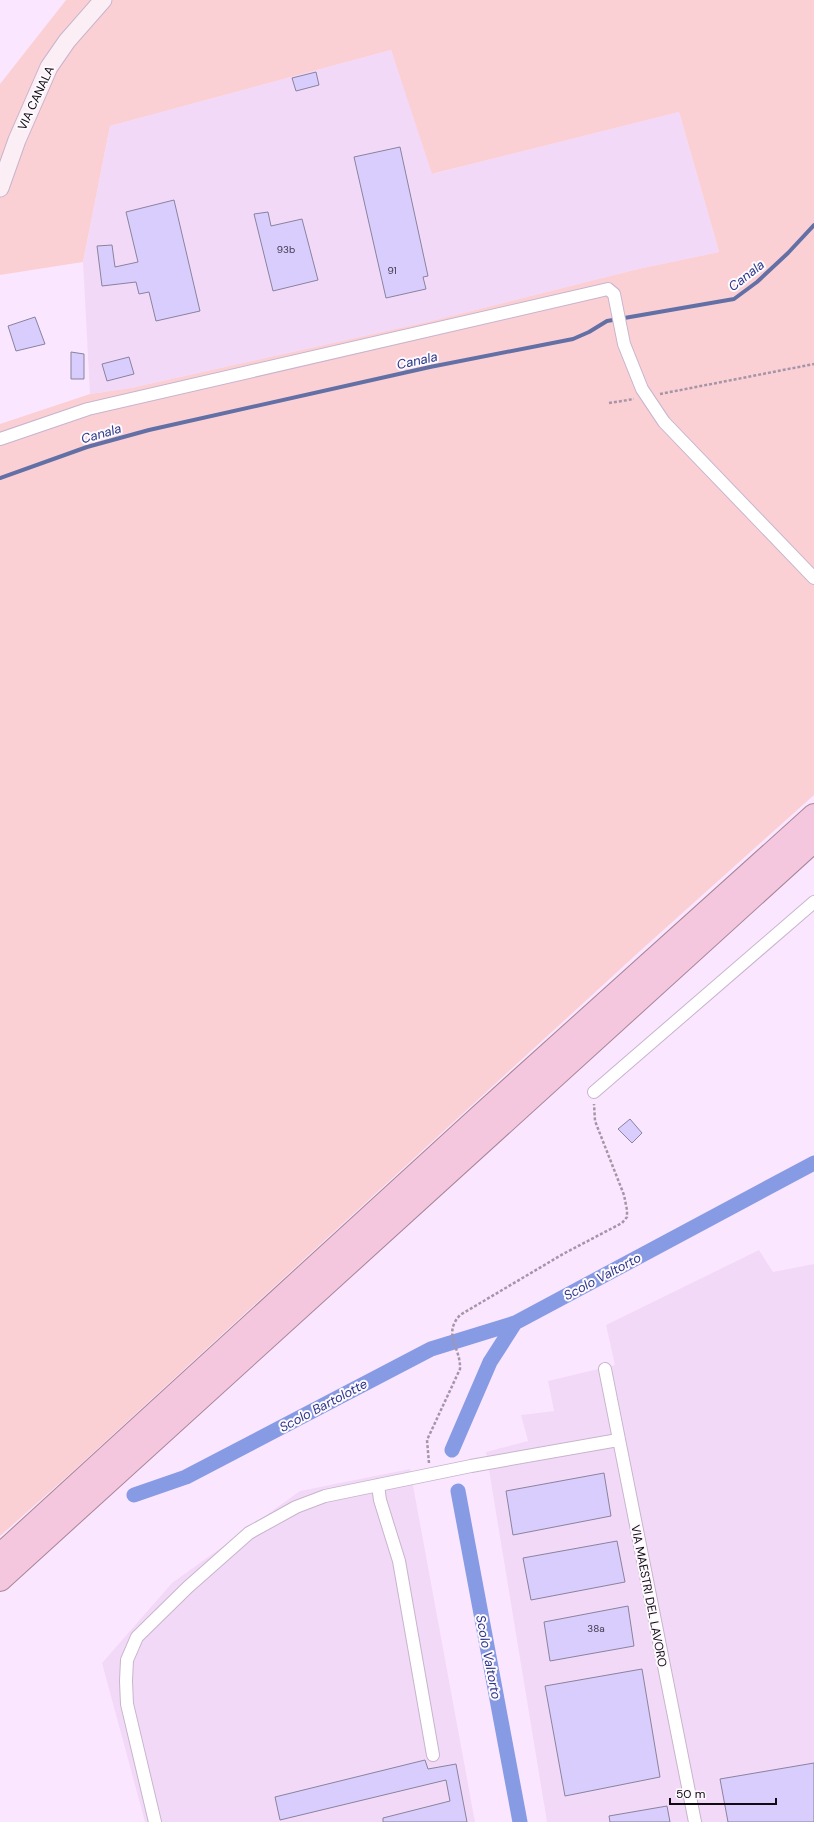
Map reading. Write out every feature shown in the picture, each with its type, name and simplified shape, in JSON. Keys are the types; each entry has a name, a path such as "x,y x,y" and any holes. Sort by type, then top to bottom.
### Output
{"highway":[{"path":"0,1555 489,1108 814,815"},
{"path":"0,1580 814,842"}],"street":[{"name":"VIA CANALA","path":"0,188 17,140 49,66 67,41 103,0"},
{"path":"0,438 88,409 608,289 614,294 624,344 642,389 664,422 814,578"},
{"path":"594,1092 814,902"},
{"name":"VIA MAESTRI DEL LAVORO","path":"605,1369 695,1822"},
{"path":"155,1822 127,1704 126,1681 128,1660 137,1637 188,1587 249,1533 296,1507 325,1496 471,1466 618,1440"},
{"path":"378,1485 380,1500 399,1561 433,1755"}],"path":[{"path":"609,403 647,397 814,364"},
{"path":"430,1475 427,1440 460,1369 461,1359 452,1336 453,1323 460,1315 563,1254 622,1223 627,1217 624,1195 595,1121 594,1092"}],"shaded area":[{"path":"66,0 814,0 814,795 640,951 70,1474 0,1536 0,424 90,394 131,388 431,321 638,269 719,252 679,112 432,174 391,50 110,126 83,262 0,275 0,84"},
{"path":"391,50 433,174 679,112 719,252 638,269 431,321 131,388 90,394 83,262 110,126"},
{"path":"759,1250 773,1272 814,1264 814,1822 547,1822 486,1452 528,1441 521,1415 554,1411 548,1381 615,1365 606,1325"},
{"path":"410,1469 475,1822 145,1822 102,1663 172,1583 300,1491"}],"building":[{"path":"316,72 319,85 296,91 292,78"},
{"path":"400,147 428,276 423,277 426,289 386,298 354,157"},
{"path":"174,200 200,311 156,321 149,292 139,294 136,282 102,286 97,246 112,245 115,267 138,262 126,212"},
{"path":"268,212 271,226 302,219 318,280 273,291 254,214"},
{"path":"35,317 45,344 16,351 8,326"},
{"path":"71,352 84,354 84,379 71,379"},
{"path":"129,357 134,374 107,381 102,364"},
{"path":"630,1119 642,1133 632,1143 618,1129"},
{"path":"604,1473 611,1516 513,1535 506,1491"},
{"path":"617,1541 625,1582 531,1600 523,1558"},
{"path":"628,1606 634,1646 550,1661 544,1622"},
{"path":"642,1669 660,1777 565,1796 545,1686"},
{"path":"425,1760 428,1769 456,1764 467,1822 383,1822 383,1818 450,1801 446,1780 280,1820 275,1797"},
{"path":"814,1763 814,1822 728,1822 720,1779"},
{"path":"667,1806 670,1822 610,1822 609,1816"}],"waterway":[{"name":"Canala","path":"0,478 87,447 149,430 430,367 573,339 589,332 607,321 734,299 757,282 788,253 814,225"},
{"name":"Scolo Valtorto","path":"452,1450 490,1362 515,1323 814,1163"},
{"name":"Scolo Bartolotte","path":"134,1495 186,1477 431,1349 515,1323"},
{"name":"Scolo Valtorto","path":"458,1491 520,1822"}]}
